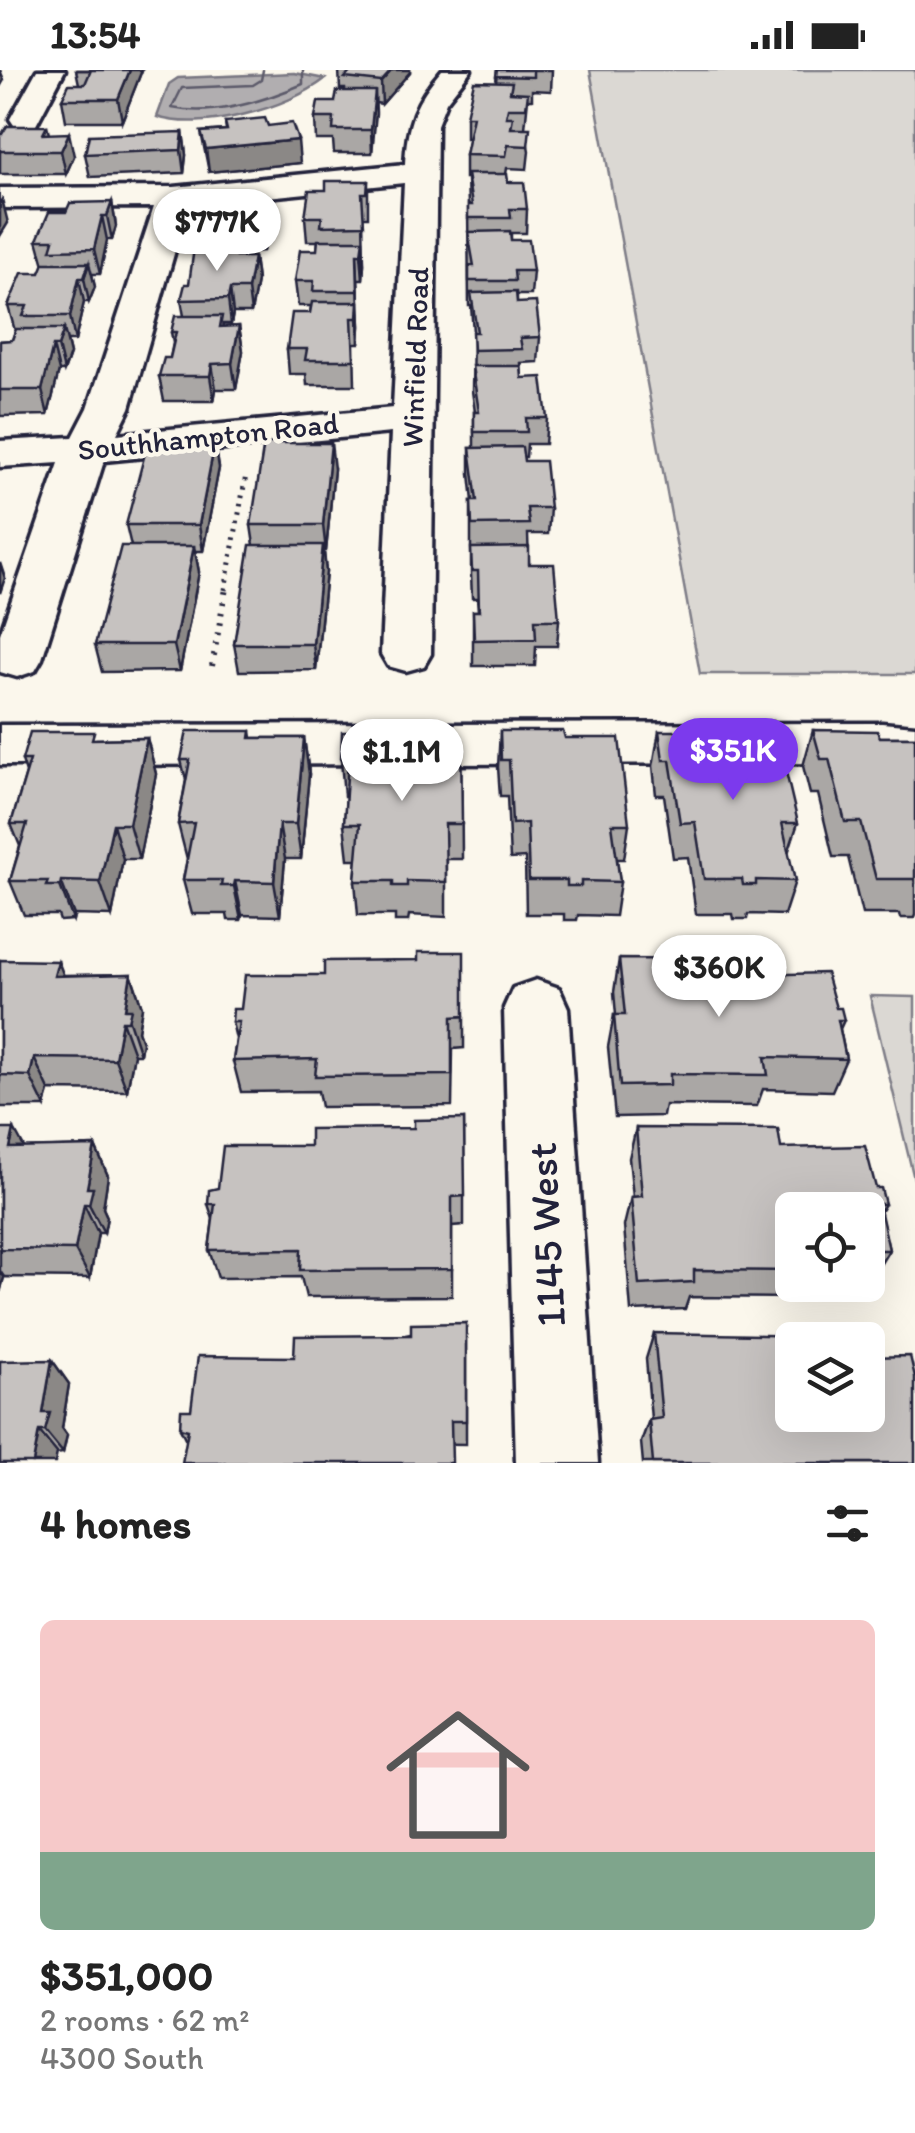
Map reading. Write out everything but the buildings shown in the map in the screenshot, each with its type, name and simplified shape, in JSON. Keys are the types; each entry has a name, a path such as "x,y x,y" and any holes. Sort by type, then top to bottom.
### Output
{"street":[{"path":"25,119 51,70"},
{"name":"Winfield Road","path":"406,654 416,418 419,173 424,115 458,70"},
{"path":"0,198 174,196 419,173"},
{"path":"17,660 78,470 109,408 174,196"},
{"name":"Southhampton Road","path":"0,454 88,450 416,418"},
{"path":"0,744 915,746"},
{"name":"1145 West","path":"536,1008 557,1463"}],"path":[{"path":"212,666 248,463"}],"shaded area":[{"path":"590,70 915,70 915,674 700,674"},
{"path":"870,996 915,997 915,1183"}],"water":[{"path":"294,73 325,79 289,99 244,114 197,121 157,117 169,84 178,78"}]}
